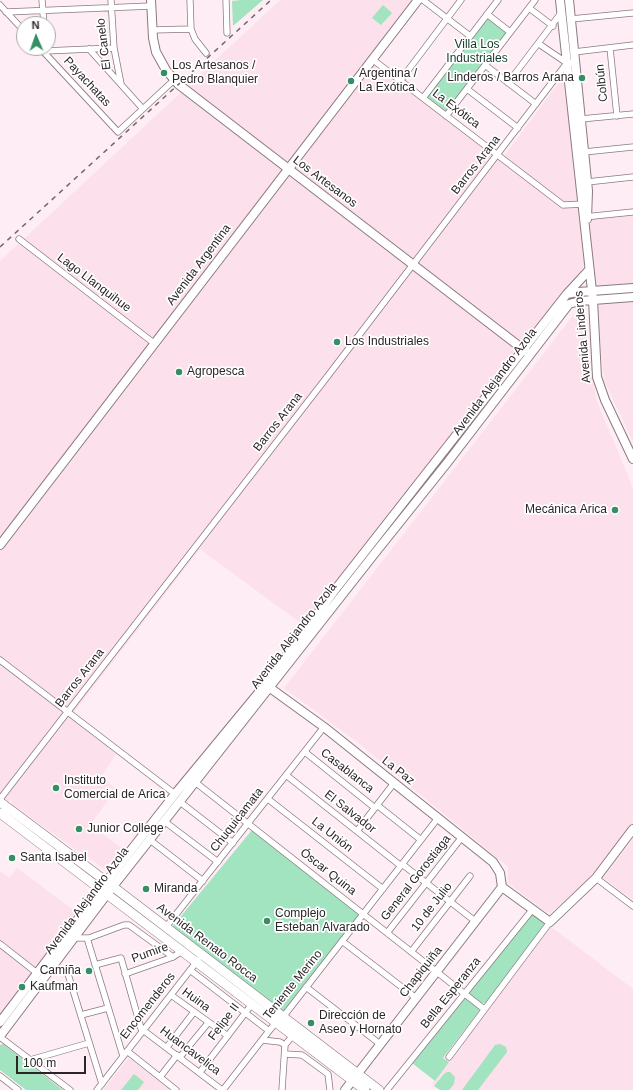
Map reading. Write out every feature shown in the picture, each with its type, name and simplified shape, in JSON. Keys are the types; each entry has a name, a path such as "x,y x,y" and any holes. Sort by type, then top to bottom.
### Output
{"main road":[{"name":"Avenida Renato Rocca","path":"0,802 107,888 182,951 199,958 279,1019 350,1084 379,1090"},
{"name":"Avenida Renato Rocca","path":"0,813 107,888 166,927 252,1004 279,1019 293,1035 350,1084 365,1090"}],"street":[{"path":"42,0 43,16"},
{"name":"El Canelo","path":"111,0 114,48 121,84"},
{"path":"190,0 191,28 195,39 206,53"},
{"path":"226,0 227,33"},
{"name":"Avenida Argentina","path":"0,545 418,0"},
{"path":"423,0 470,36"},
{"path":"400,81 461,0"},
{"path":"423,98 498,0"},
{"path":"446,116 535,0"},
{"name":"Avenida Linderos","path":"560,0 581,119 587,182 585,204"},
{"name":"Avenida Linderos","path":"569,0 574,52 571,63 585,204 585,229 593,300 596,371 598,382 605,400 633,459"},
{"path":"6,12 111,8 151,3"},
{"name":"Los Artesanos","path":"151,3 154,45 159,59 174,80 189,94 527,352"},
{"path":"0,5 16,23"},
{"path":"529,8 553,26"},
{"path":"508,83 562,13"},
{"path":"571,19 633,13"},
{"path":"487,14 510,32"},
{"path":"152,30 191,28"},
{"path":"539,44 571,63"},
{"path":"574,52 633,45"},
{"path":"56,50 114,48"},
{"name":"Colbún","path":"610,48 617,116"},
{"name":"El Canelo","path":"89,49 143,109"},
{"name":"Payachatas","path":"48,56 118,132 143,109"},
{"name":"La Exótica","path":"372,59 563,205 585,204"},
{"name":"Barros Arana","path":"0,799 536,104 571,63"},
{"path":"485,65 536,104"},
{"path":"143,109 174,80"},
{"path":"467,89 518,128"},
{"path":"581,119 633,114"},
{"path":"584,152 633,148"},
{"path":"587,182 633,177"},
{"path":"586,217 633,212"},
{"name":"Lago Llanquihue","path":"19,240 155,344"},
{"name":"Avenida Alejandro Azola","path":"527,352 566,294 589,270"},
{"path":"566,294 633,288"},
{"name":"Avenida Alejandro Azola","path":"0,1036 74,938 107,888 150,840 178,798 195,782 267,686 338,586 527,352 569,304 593,300 633,297"},
{"path":"0,660 178,798 233,843"},
{"name":"Avenida Alejandro Azola","path":"0,1022 37,973 107,888 267,686"},
{"name":"La Paz","path":"267,686 324,727 496,865 501,876 502,887"},
{"name":"Chuquicamata","path":"166,927 324,727"},
{"name":"Casablanca","path":"305,752 421,840"},
{"name":"El Salvador","path":"286,775 475,921"},
{"name":"Óscar Quina","path":"195,782 484,1009"},
{"path":"357,831 394,783"},
{"name":"La Unión","path":"268,798 383,889"},
{"name":"Teniente Merino","path":"223,1090 269,1031 306,987 438,818"},
{"path":"164,821 218,862"},
{"path":"449,1057 550,922 596,878 633,829"},
{"name":"General Gorostiaga","path":"387,933 462,837"},
{"path":"150,840 203,881"},
{"name":"10 de Julio","path":"411,952 470,876"},
{"path":"596,878 633,906"},
{"path":"502,887 550,922"},
{"name":"Chapiquiña","path":"350,1084 502,887"},
{"name":"Bella Esperanza","path":"386,1090 532,910"},
{"path":"74,938 87,938 124,924 129,925 173,958"},
{"path":"87,938 108,1008 125,1054 160,1077 176,1090"},
{"path":"342,941 416,998"},
{"path":"0,944 37,973"},
{"name":"Pumire","path":"125,974 173,958 182,951"},
{"name":"Huancavelica","path":"96,965 120,958 143,1031 167,1047 223,1090"},
{"name":"Encomenderos","path":"97,1090 199,958"},
{"path":"190,970 269,1031"},
{"path":"68,974 102,1084"},
{"path":"306,987 380,1044"},
{"name":"Huina","path":"171,995 228,1036"},
{"name":"Felipe II","path":"200,1072 252,1004"},
{"path":"81,1015 108,1008"},
{"path":"167,1047 194,1012"},
{"path":"160,1077 208,1023"},
{"path":"282,1090 285,1045 293,1035"},
{"path":"0,1036 70,1090"},
{"path":"262,1040 280,1042 285,1045"},
{"path":"30,1060 90,1043"},
{"path":"285,1054 302,1055 328,1074 330,1090"},
{"path":"0,1076 18,1090"}],"shaded area":[{"path":"280,0 415,0 369,60 502,159 566,73 585,265 303,625 200,549 74,712 71,720 73,720 116,754 101,777 116,789 90,825 126,851 110,873 12,805 11,799 0,811 0,261"},
{"path":"633,212 633,442 604,380 589,224 596,215"},
{"path":"584,311 596,399 633,488 633,822 586,883 550,913 546,912 508,883 508,867 357,742 284,688 575,313"},
{"path":"633,839 633,900 603,878"},
{"path":"17,868 79,914 0,1019 0,871 9,878"},
{"path":"550,926 633,989 633,1090 440,1090 432,1084"},
{"path":"128,1059 131,1059 169,1090 103,1090"}],"green space":[{"path":"263,0 233,26 232,1"},
{"path":"383,5 392,13 381,25 372,18"},
{"name":"Villa Los Industriales","path":"488,16 508,32 447,112 426,97"},
{"name":"Complejo Esteban Alvarado","path":"252,830 361,915 284,1012 172,927"},
{"path":"532,913 544,921 544,925 487,1003 481,1003 468,993"},
{"path":"464,997 480,1010 443,1058 449,1062 435,1081 412,1063"},
{"path":"3,1044 63,1090 26,1090 0,1070 0,1045"},
{"path":"500,1044 506,1047 507,1052 478,1090 462,1090 495,1045"},
{"path":"447,1072 450,1072 455,1077 454,1084 449,1090 440,1090 434,1086"},
{"path":"134,1074 144,1082 138,1090 121,1090"}],"railway":[{"path":"0,247 271,0"}],"place":[{"name":"Los Artesanos / Pedro Blanquier","path":"164,73"},
{"name":"Linderos / Barros Arana","path":"582,78"},
{"name":"Argentina / La Exótica","path":"351,81"},
{"name":"Los Industriales","path":"337,342"},
{"name":"Agropesca","path":"179,372"},
{"name":"Mecánica Arica","path":"615,510"},
{"name":"Instituto Comercial de Arica","path":"56,788"},
{"name":"Junior College","path":"79,829"},
{"name":"Santa Isabel","path":"12,858"},
{"name":"Miranda","path":"146,889"},
{"name":"Complejo Esteban Alvarado","path":"267,921"},
{"name":"Camiña","path":"89,971"},
{"name":"Kaufman","path":"22,987"},
{"name":"Dirección de Aseo y Hornato","path":"311,1023"}]}
